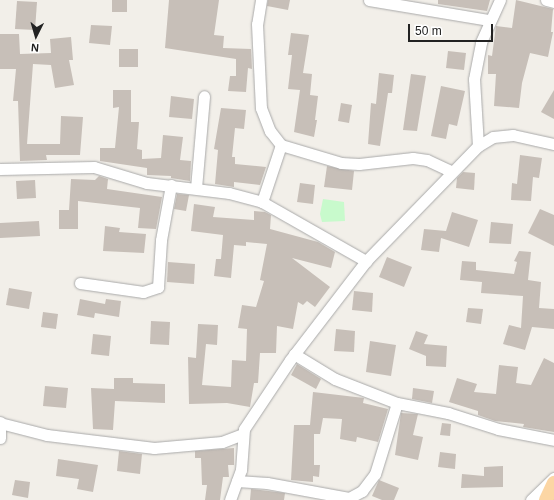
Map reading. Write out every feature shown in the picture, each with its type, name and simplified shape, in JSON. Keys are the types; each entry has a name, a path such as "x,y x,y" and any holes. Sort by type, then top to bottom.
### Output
{"main road":[{"path":"546,500 554,483"}],"street":[{"path":"261,0 257,24 261,108 270,131 281,145 341,163 359,164 414,158 426,160 450,171"},
{"path":"368,0 489,20"},
{"path":"478,146 474,79 481,42 489,20 500,0"},
{"path":"546,0 554,2"},
{"path":"196,188 204,96"},
{"path":"230,500 241,470 244,429 294,354 366,260 450,171 478,146 493,137 513,135 554,144"},
{"path":"262,202 281,145"},
{"path":"0,168 94,167 146,183 196,188 262,202 366,260"},
{"path":"80,283 143,292 158,287 161,240 171,185"},
{"path":"294,354 335,379 397,403 448,413 498,429 554,440"},
{"path":"237,481 268,483 349,498 362,491 374,474 397,403"},
{"path":"0,438 0,423 47,435 154,448 222,442 243,434"},
{"path":"531,500 554,478"}],"green space":[{"path":"323,199 344,202 345,221 322,222 320,214"}],"building":[{"path":"112,0 127,0 127,12 112,12"},
{"path":"169,0 219,0 214,35 224,36 223,48 251,49 252,69 248,68 246,92 228,91 230,76 236,76 236,59 165,48"},
{"path":"268,0 290,0 288,10 267,6"},
{"path":"438,0 490,0 487,11 438,4"},
{"path":"516,0 553,9 551,32 553,32 548,57 530,53 522,83 519,108 494,106 496,74 488,74 488,55 492,56 496,26 512,28"},
{"path":"17,1 37,2 35,30 15,29"},
{"path":"91,25 112,26 110,45 89,43"},
{"path":"291,33 309,35 303,73 312,74 310,95 318,96 315,120 317,120 314,137 294,132 300,90 288,89 292,55 288,55"},
{"path":"0,34 19,34 20,54 51,53 50,39 71,37 73,60 69,60 74,85 55,88 51,65 33,64 27,144 60,144 61,116 83,117 80,155 46,155 47,160 20,161 18,101 13,101 16,69 0,69"},
{"path":"119,49 138,49 138,67 119,67"},
{"path":"448,51 466,53 464,70 446,68"},
{"path":"379,73 394,75 392,93 388,93 380,146 368,144 371,103 376,104"},
{"path":"411,74 426,76 417,131 403,130"},
{"path":"441,86 465,91 457,126 449,124 446,139 431,136"},
{"path":"113,90 131,90 131,122 139,122 137,149 142,150 142,159 161,158 163,135 183,137 180,160 191,161 190,181 171,178 171,176 147,175 147,168 100,161 100,148 115,148 119,107 113,108"},
{"path":"554,90 554,119 541,112"},
{"path":"171,96 194,99 192,119 169,117"},
{"path":"341,103 352,105 349,123 338,121"},
{"path":"221,108 246,110 244,129 235,128 232,157 235,157 235,164 266,167 260,185 234,182 234,187 215,184 218,150 214,149"},
{"path":"520,155 542,158 539,178 533,177 531,201 511,200 512,183 517,184"},
{"path":"327,166 354,171 352,190 324,187"},
{"path":"463,172 475,173 474,190 456,188 457,178"},
{"path":"99,176 108,179 107,189 162,197 156,229 138,228 140,208 78,201 78,229 59,229 59,210 69,210 71,179 95,180"},
{"path":"35,180 36,198 17,199 16,181"},
{"path":"300,183 315,185 313,204 297,202"},
{"path":"177,194 189,195 186,211 174,209"},
{"path":"194,204 215,207 213,217 254,220 254,211 265,212 271,215 270,229 318,242 335,252 331,268 292,258 330,287 315,307 307,301 303,305 298,302 293,329 277,326 276,353 260,353 258,383 254,383 250,407 227,403 189,404 188,357 196,358 198,324 218,325 217,345 206,344 202,385 231,387 232,360 246,361 247,329 238,328 242,305 256,307 264,281 260,280 267,244 246,242 246,246 234,245 231,278 214,276 216,259 221,259 223,235 191,231"},
{"path":"540,209 554,215 554,246 528,233"},
{"path":"452,212 478,220 469,247 441,238 439,252 421,250 424,229 446,231"},
{"path":"39,221 40,236 0,238 0,223"},
{"path":"491,222 513,224 511,244 489,243"},
{"path":"105,226 120,228 119,232 146,234 144,253 103,251"},
{"path":"519,251 531,252 528,280 541,282 539,308 554,309 554,329 532,327 525,350 503,344 509,325 521,328 523,296 481,293 482,282 460,280 462,261 476,262 476,270 514,274 517,262 514,261"},
{"path":"387,257 412,267 404,287 379,277"},
{"path":"168,262 195,264 194,284 167,282"},
{"path":"9,288 32,292 29,309 6,305"},
{"path":"354,291 373,293 372,312 352,310"},
{"path":"80,299 105,304 106,299 121,301 119,317 95,313 94,318 77,315"},
{"path":"468,308 483,309 481,324 466,322"},
{"path":"43,312 58,314 56,329 41,327"},
{"path":"151,321 170,322 169,345 150,344"},
{"path":"336,329 355,331 354,352 334,351"},
{"path":"416,331 428,335 424,344 447,346 446,367 426,366 426,356 409,349"},
{"path":"93,334 111,336 109,356 91,354"},
{"path":"370,341 396,345 391,376 366,372"},
{"path":"544,358 554,363 554,432 523,427 524,424 495,421 478,415 478,411 449,402 457,378 477,384 474,392 496,394 499,365 518,367 516,383 531,385"},
{"path":"297,364 321,379 316,389 291,375"},
{"path":"114,378 133,378 133,383 165,384 165,403 115,401 113,430 93,429 91,388 114,389"},
{"path":"45,386 68,388 66,408 43,406"},
{"path":"413,388 434,391 432,403 412,399"},
{"path":"313,392 364,398 363,403 388,409 378,442 357,437 356,442 340,439 342,419 323,418 320,434 314,434 314,465 320,465 319,477 313,476 313,482 291,480 294,425 310,425"},
{"path":"401,413 418,414 413,435 423,437 418,460 395,455"},
{"path":"442,423 451,424 450,436 440,435"},
{"path":"234,448 234,465 228,465 229,477 223,477 220,500 205,500 207,485 202,485 201,458 195,458 195,451"},
{"path":"119,451 142,454 140,474 117,471"},
{"path":"440,452 456,454 455,469 438,467"},
{"path":"58,459 98,465 93,492 77,489 79,479 56,476"},
{"path":"503,466 503,487 461,488 462,474 484,476 484,467"},
{"path":"15,480 30,482 28,498 12,495"},
{"path":"379,480 399,488 394,500 382,500 372,496"},
{"path":"251,489 285,493 284,500 250,500"}]}
